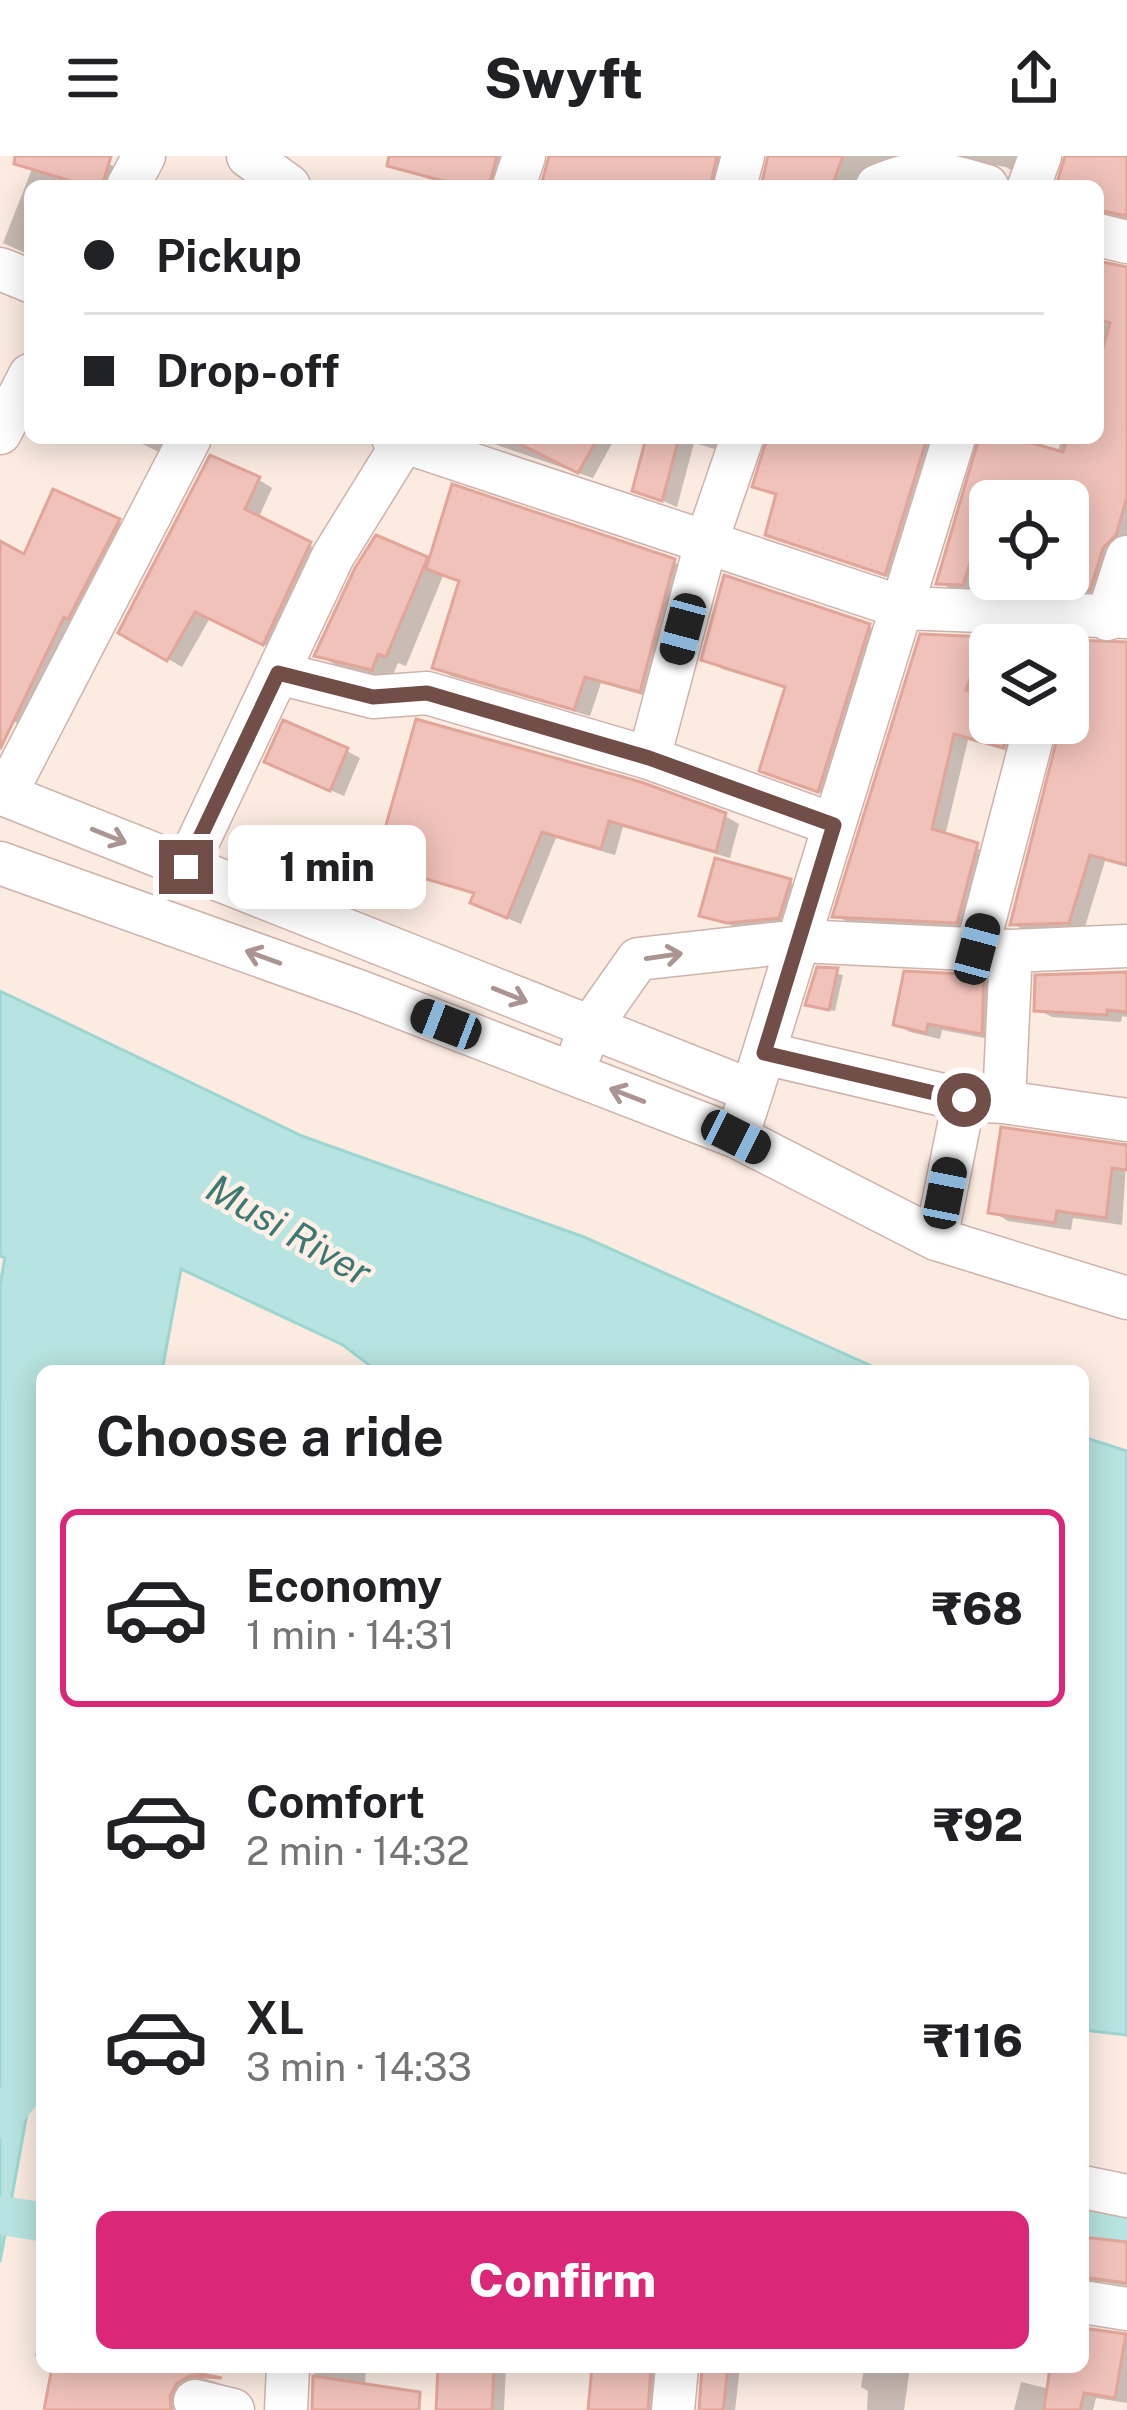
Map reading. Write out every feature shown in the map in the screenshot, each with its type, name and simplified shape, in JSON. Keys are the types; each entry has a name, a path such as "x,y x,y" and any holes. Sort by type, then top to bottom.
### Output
{"street":[{"path":"248,156 288,178"},
{"path":"891,180 911,171 934,171 966,180"},
{"path":"0,433 24,387"},
{"path":"187,444 3,794 590,1027 758,1072 1127,1120"},
{"path":"186,867 333,556 399,444"},
{"path":"413,444 904,608 1013,624"},
{"path":"649,758 706,543 740,444"},
{"path":"736,1137 951,444"},
{"path":"1117,618 1127,557"},
{"path":"278,673 373,697 427,693 649,758 834,825"},
{"path":"936,1239 984,1101 994,950 1032,744"},
{"path":"0,863 361,992 736,1137 936,1239 1127,1298"},
{"path":"573,1074 590,1027 638,959 800,941 994,950 1127,946"},
{"path":"1089,2188 1127,2196"},
{"path":"1089,2303 1127,2309"},
{"path":"286,2410 288,2373"},
{"path":"674,2410 677,2373"}],"water":[{"name":"Musi River","path":"0,991 302,1136 584,1237 870,1365 369,1365 343,1345 181,1269 163,1365 36,1365 36,2064 0,2262 0,1285 5,1258 0,1256"},
{"path":"1089,1439 1127,1451 1127,2035 1089,2031"}],"building":[{"path":"15,156 111,156 104,180 68,180 14,164"},
{"path":"389,156 497,156 491,180 440,180 387,166"},
{"path":"549,156 717,156 711,180 543,180"},
{"path":"768,156 843,156 834,180 762,180"},
{"path":"1065,156 1127,156 1127,216 1104,211 1104,180 1058,180"},
{"path":"1104,262 1127,267 1127,497 1116,535 1103,548 1090,590 1089,480 969,480 969,566 963,585 936,584 977,444 1035,444 1063,452 1065,444 1104,444 1104,344 1110,323 1104,321"},
{"path":"520,444 595,444 578,473"},
{"path":"644,444 677,444 662,501 632,491"},
{"path":"765,444 925,444 885,575 765,535 776,494 752,487"},
{"path":"210,455 260,477 245,509 311,542 263,645 195,612 167,661 118,633"},
{"path":"452,484 675,559 640,692 585,677 574,710 432,668 459,581 426,569"},
{"path":"53,489 120,519 68,619 64,617 0,749 0,541 24,554"},
{"path":"376,535 428,557 386,657 378,654 372,670 314,656 355,568"},
{"path":"724,575 870,624 818,792 759,771 785,687 701,660"},
{"path":"920,634 969,636 969,738 954,734 932,829 978,843 957,923 832,917"},
{"path":"1089,641 1127,642 1127,865 1090,855 1069,923 1010,925 1056,744 1089,744"},
{"path":"416,719 641,782 726,813 716,852 609,821 601,849 542,832 507,918 470,903 474,893 375,864"},
{"path":"283,720 348,748 330,791 264,762"},
{"path":"715,858 791,879 779,918 727,923 699,916"},
{"path":"817,967 838,968 829,1010 805,1005"},
{"path":"904,971 984,975 982,1034 928,1024 926,1033 893,1025"},
{"path":"1127,972 1127,1012 1034,1011 1035,975"},
{"path":"1001,1127 1127,1145 1127,1170 1112,1168 1106,1218 1057,1211 1055,1223 988,1213"},
{"path":"1089,2238 1127,2242 1127,2283 1089,2278"},
{"path":"1089,2329 1126,2334 1115,2398 1084,2393 1080,2410 1044,2410 1049,2373 1089,2373"},
{"path":"51,2373 197,2373 222,2378 189,2376 177,2383 170,2396 171,2410 44,2410"},
{"path":"438,2373 494,2373 492,2410 436,2410"},
{"path":"591,2373 651,2373 648,2410 588,2410"},
{"path":"702,2373 727,2373 723,2410 699,2410"},
{"path":"313,2376 420,2392 419,2410 312,2410"}],"waterway":[{"path":"0,2119 36,2075"},
{"path":"0,2215 36,2221"},
{"path":"1089,2230 1127,2238"}],"route":[{"path":"186,867 278,673 373,697 427,693 649,758 834,825 764,1053 964,1100"}]}
